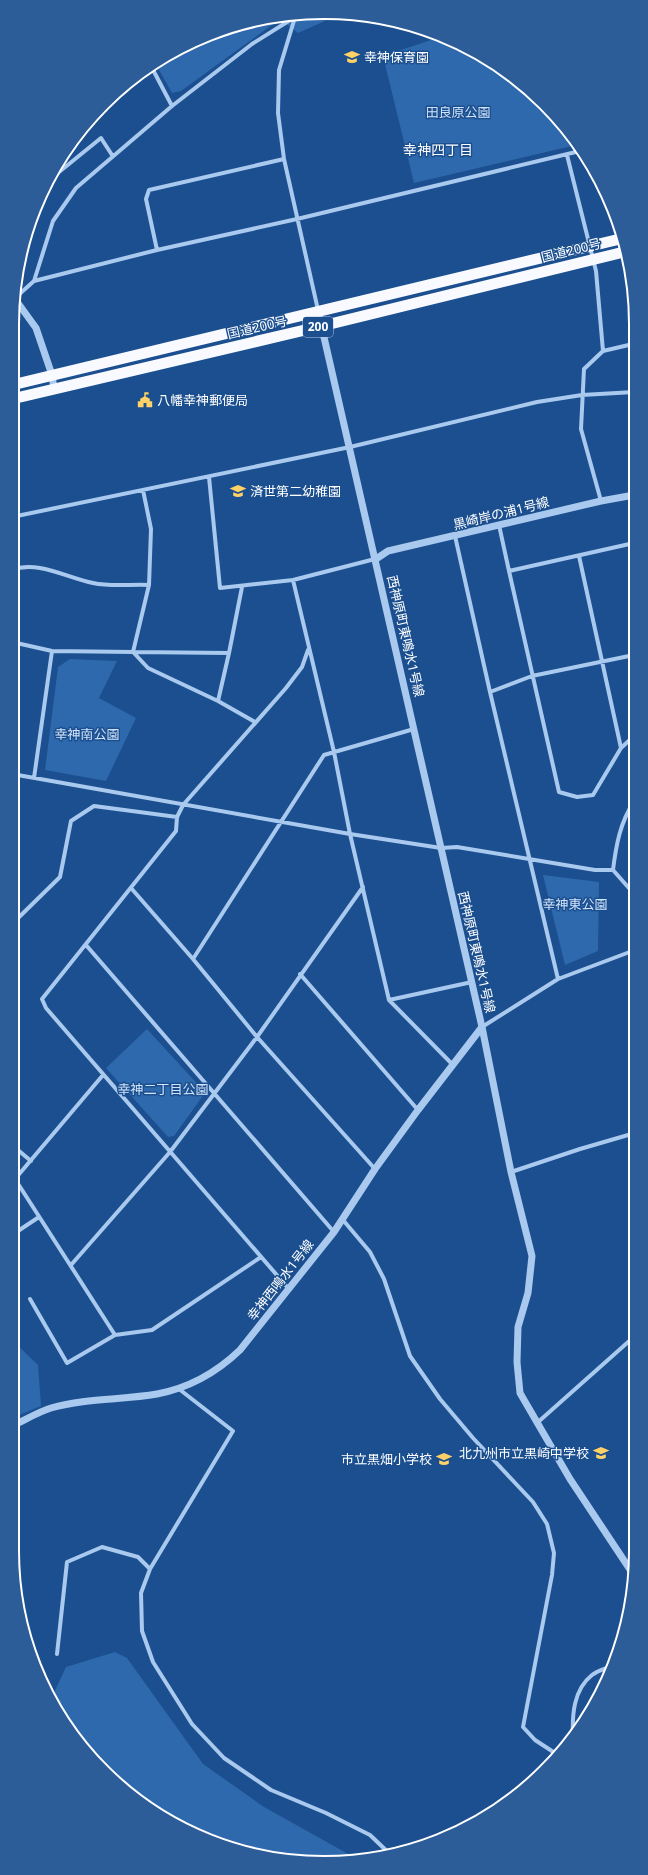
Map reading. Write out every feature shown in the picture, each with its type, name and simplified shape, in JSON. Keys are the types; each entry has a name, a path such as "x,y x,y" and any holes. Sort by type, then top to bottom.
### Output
{"highway":[{"name":"国道200号","path":"19,383 617,240"},
{"name":"国道200号","path":"19,397 322,326 621,253"}],"street":[{"path":"294,21 279,70 278,113 284,159 318,311"},
{"path":"34,281 53,221 76,188 112,155 172,106 252,44 287,22"},
{"path":"154,71 172,106"},
{"path":"60,171 101,138 112,155"},
{"path":"21,292 34,281 157,250 297,219 576,152"},
{"path":"567,154 594,259 603,351"},
{"path":"157,250 146,199 149,190 284,159"},
{"path":"20,305 36,328 52,375 54,389"},
{"name":"西神原町東鳴水1号線","path":"318,311 415,729 482,1027 512,1172 532,1256 528,1293 518,1327 517,1362 520,1393 570,1479 628,1567"},
{"path":"601,501 581,429 584,369 603,351 629,345"},
{"path":"19,515 350,447 537,402 582,395 629,392"},
{"path":"209,477 220,588 293,580 376,559"},
{"path":"133,652 149,585 151,529 143,490"},
{"name":"黒崎岸の浦1号線","path":"376,559 388,551 601,501 629,496"},
{"path":"498,525 559,792 577,797 593,795 621,748 629,741"},
{"path":"455,536 558,980"},
{"path":"509,571 629,544"},
{"path":"579,556 621,748"},
{"path":"19,567 48,570 94,583 149,585"},
{"path":"293,580 308,650 334,752 350,834 389,1000 453,1065"},
{"path":"218,701 230,653 242,586"},
{"path":"19,644 52,651 230,653"},
{"path":"288,1288 103,1075 46,1008 42,999 176,831 177,817 183,805 286,688 302,667 308,650"},
{"path":"34,778 52,651"},
{"path":"133,652 148,668 218,701 255,722"},
{"path":"490,692 532,676 629,656"},
{"path":"194,959 324,755 415,729"},
{"path":"19,775 350,834 441,848 457,847 595,870 613,870 629,888"},
{"path":"19,917 60,878 71,821 94,806 177,817"},
{"path":"613,870 617,842 629,810"},
{"path":"71,1265 170,1152 257,1037 300,974 363,887"},
{"path":"131,888 194,959 257,1037 375,1169"},
{"path":"86,945 213,1094 334,1232"},
{"path":"482,1027 558,980 629,952"},
{"path":"300,974 418,1110"},
{"path":"389,1000 472,982"},
{"name":"幸神西鳴水1号線","path":"19,1423 50,1408 88,1401 157,1394 179,1389 205,1378 228,1362 240,1350 334,1232 375,1169 482,1027"},
{"path":"19,1174 103,1075"},
{"path":"512,1172 580,1149 629,1135"},
{"path":"19,1152 31,1161"},
{"path":"19,1185 115,1335"},
{"path":"19,1230 39,1217"},
{"path":"342,1220 370,1252 384,1279 410,1356 440,1400 473,1438 533,1502 547,1524 554,1553 552,1576 523,1727 535,1740 553,1752"},
{"path":"30,1299 67,1363 115,1335 152,1330 261,1257"},
{"path":"537,1423 629,1341"},
{"path":"179,1389 233,1431 150,1569 141,1593 142,1631 153,1662 192,1724 224,1758 271,1790 326,1813 370,1835 385,1850"},
{"path":"57,1654 67,1562 102,1548 138,1556 150,1569"},
{"path":"572,1728 572,1714 578,1692 592,1675 606,1669"}],"green space":[{"path":"329,19 298,33 284,22"},
{"path":"274,24 181,91 172,93 158,68 189,50 207,42 245,29"},
{"name":"田良原公園","path":"433,39 459,50 510,82 540,108 572,146 414,183 383,56"},
{"name":"幸神南公園","path":"70,659 117,661 99,698 136,718 106,781 45,770 58,667"},
{"name":"幸神東公園","path":"543,875 599,882 598,951 565,965"},
{"name":"幸神二丁目公園","path":"147,1029 202,1089 202,1097 174,1136 168,1137 106,1068"},
{"path":"19,1347 38,1365 41,1406 19,1415"},
{"path":"115,1652 127,1658 203,1764 264,1807 349,1854 324,1856 304,1855 245,1846 189,1825 155,1805 138,1793 108,1767 82,1737 70,1720 54,1693 66,1667"}],"place":[{"name":"幸神保育園","path":"352,57"},
{"name":"八幡幸神郵便局","path":"145,400"},
{"name":"済世第二幼稚園","path":"238,491"},
{"name":"北九州市立黒崎中学校","path":"601,1453"},
{"name":"市立黒畑小学校","path":"444,1459"}],"district":[{"name":"幸神四丁目","path":"438,150"}]}
